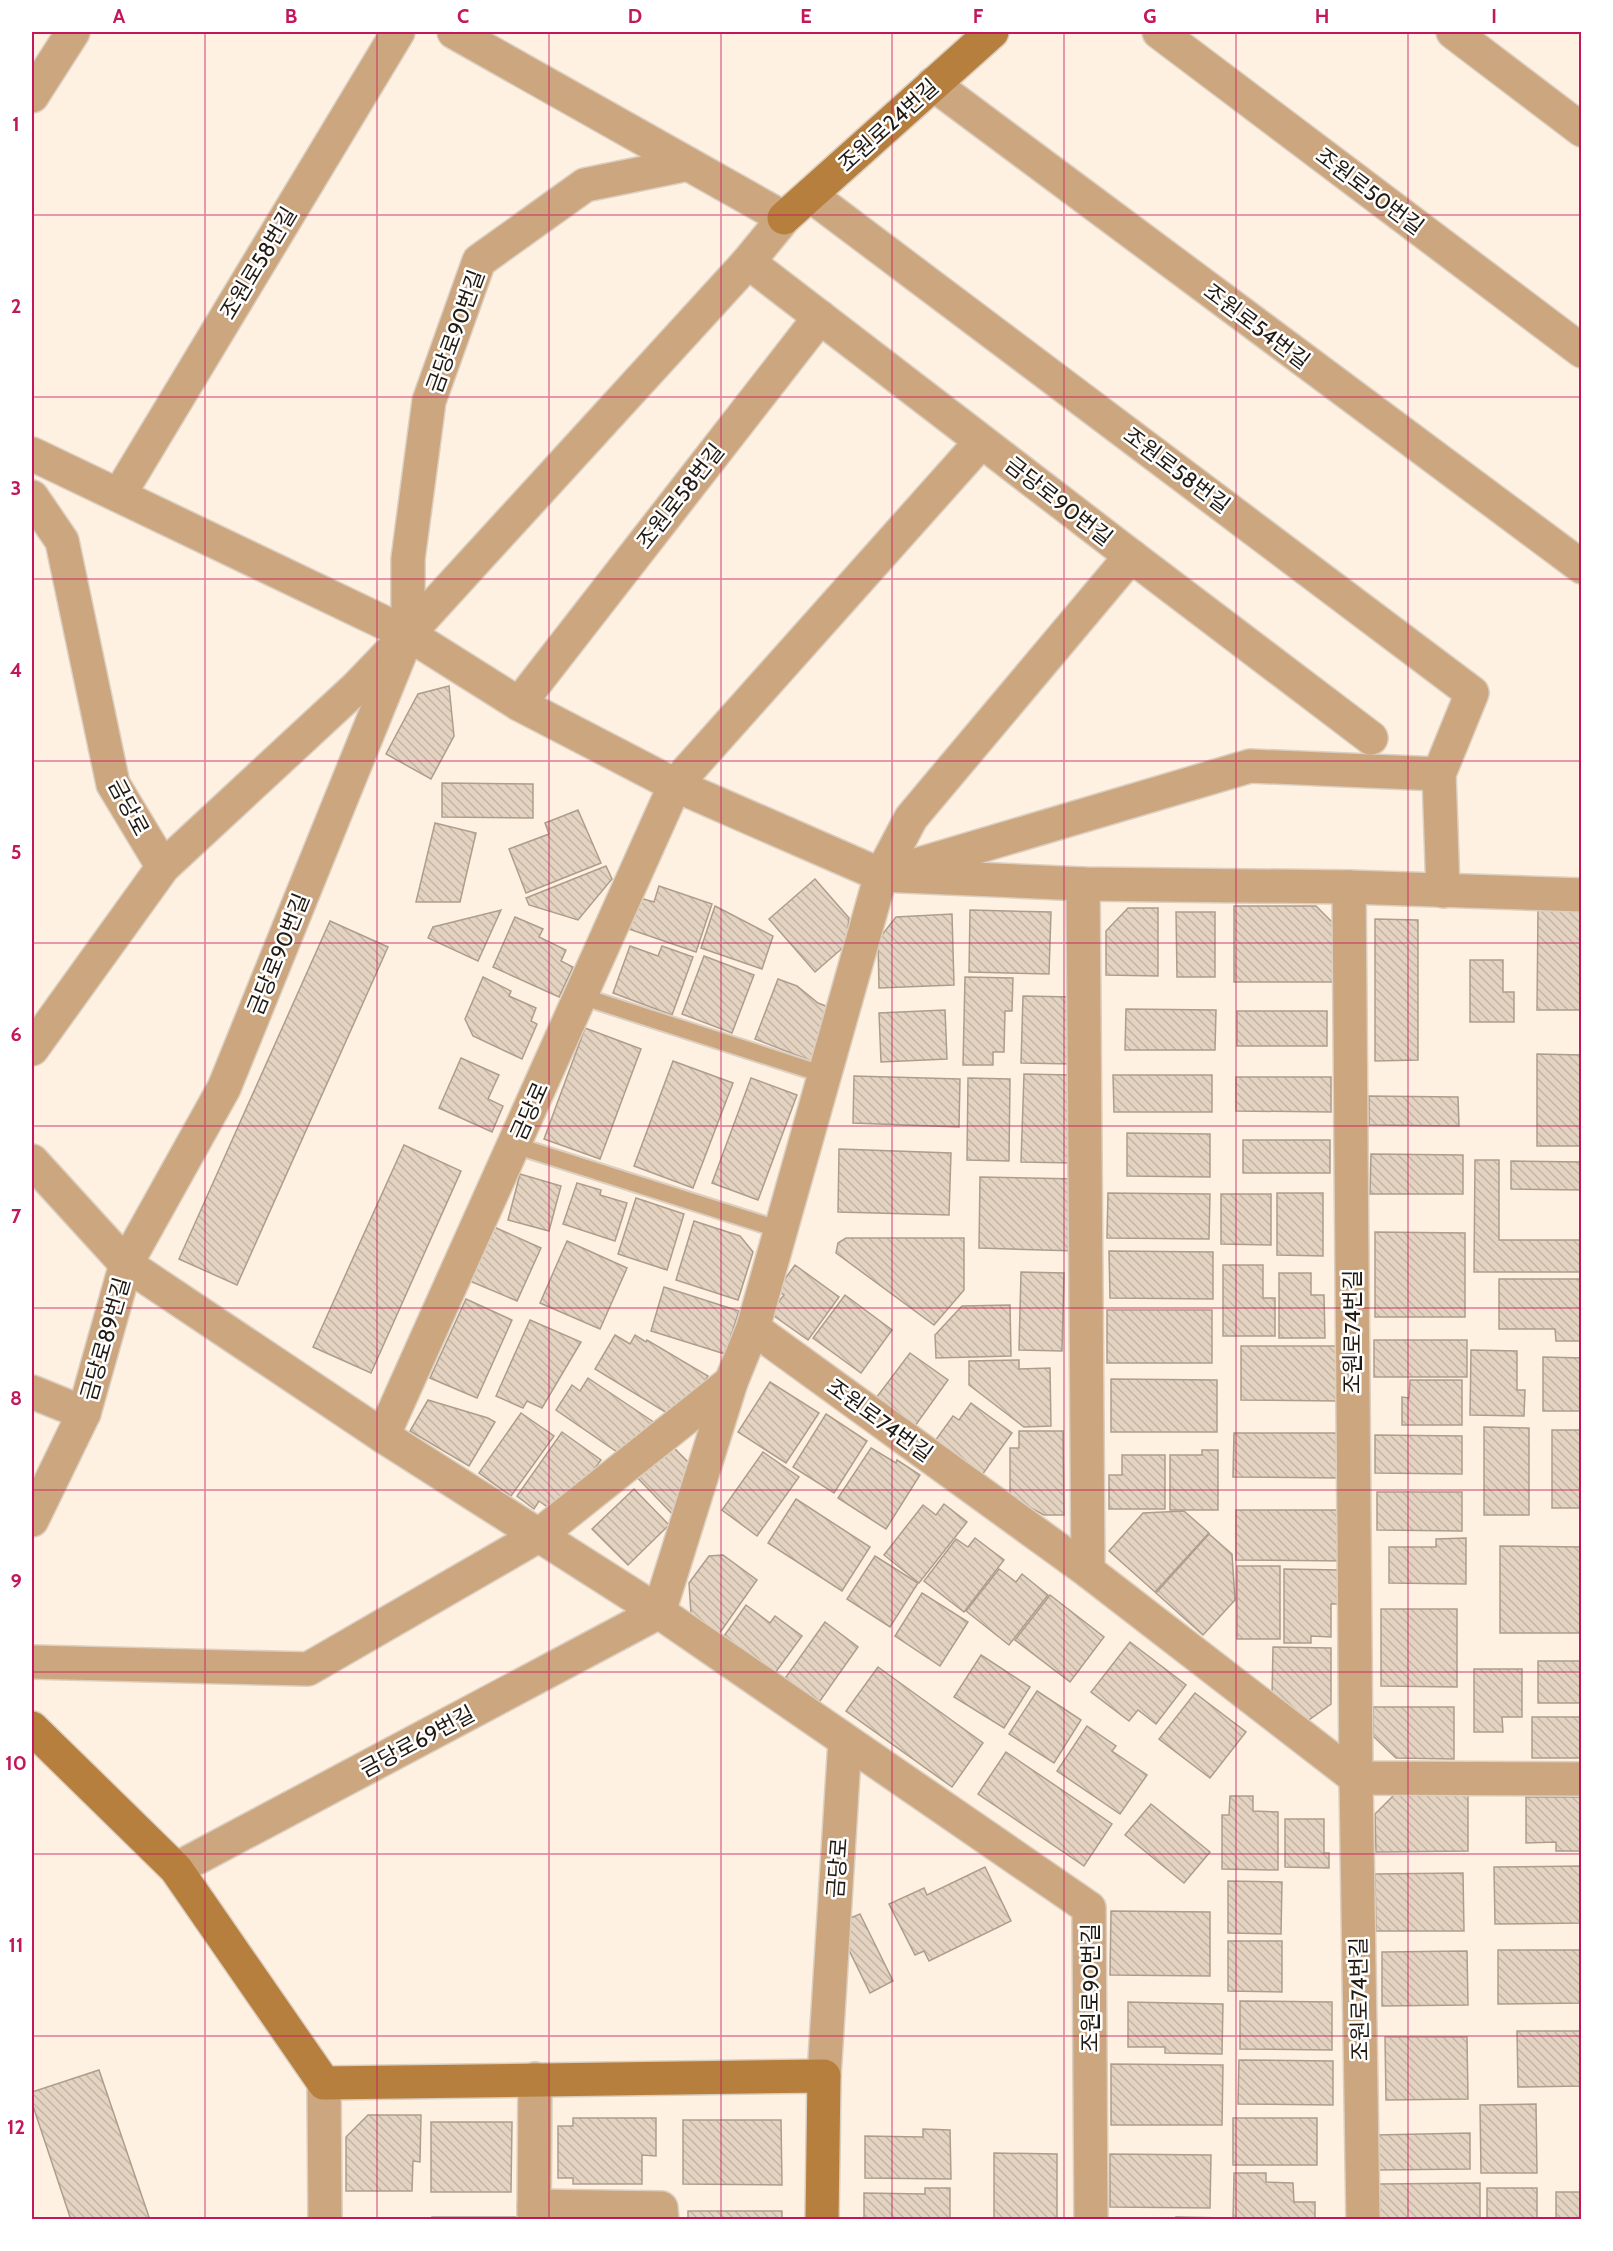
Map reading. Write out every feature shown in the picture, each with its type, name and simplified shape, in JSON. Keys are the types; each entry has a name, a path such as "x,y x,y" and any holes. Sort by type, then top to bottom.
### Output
{"street":[{"path":"32,96 73,32"},
{"name":"조원로58번길","path":"119,495 398,32"},
{"path":"454,32 784,218"},
{"name":"조원로24번길","path":"784,218 992,32"},
{"name":"조원로50번길","path":"1160,32 1581,351"},
{"path":"1453,32 1581,129"},
{"name":"조원로54번길","path":"933,84 1581,567"},
{"name":"금당로90번길","path":"126,1264 224,1088 408,634 408,559 429,402 480,261 585,185 688,164"},
{"name":"조원로58번길","path":"810,195 1472,693 1439,774 1443,891"},
{"name":"금당로90번길","path":"163,867 357,687 408,634 748,262 784,218"},
{"name":"금당로90번길","path":"748,262 1371,738"},
{"name":"조원로58번길","path":"519,704 820,317"},
{"path":"675,785 981,442"},
{"path":"32,454 408,634 519,704 675,785 881,875 1083,884 1349,887 1581,895"},
{"name":"금당로","path":"32,497 62,541 112,784 163,867"},
{"path":"659,1612 731,1382 753,1328 881,875 911,818 1131,556"},
{"path":"881,875 1250,766 1439,774"},
{"name":"금당로","path":"383,1436 675,785"},
{"path":"32,1049 163,867"},
{"path":"1083,884 1088,1570"},
{"name":"조원로74번길","path":"1349,887 1356,1778 1363,2220"},
{"path":"32,1161 126,1264 383,1436 659,1612 845,1742"},
{"name":"금당로89번길","path":"32,1520 84,1413 126,1264"},
{"name":"조원로74번길","path":"753,1328 1088,1570 1356,1778"},
{"path":"32,1662 308,1669 538,1536 731,1382"},
{"name":"금당로89번길","path":"32,1392 84,1413"},
{"name":"금당로69번길","path":"176,1869 659,1612"},
{"path":"32,1728 176,1869 324,2083 325,2220"},
{"name":"금당로","path":"822,2220 824,2076 845,1742"},
{"name":"조원로90번길","path":"845,1742 1089,1908 1091,2220"},
{"path":"1356,1778 1581,1779"},
{"path":"324,2083 824,2076"},
{"path":"535,2079 534,2213 662,2208 662,2220"}],"lane":[{"path":"581,996 825,1075"},
{"path":"514,1145 781,1230"}],"building":[{"path":"449,686 454,736 431,779 386,754 418,694"},
{"path":"442,783 533,784 533,818 442,817"},
{"path":"578,810 601,863 526,893 509,849 549,834 545,823"},
{"path":"435,823 476,833 460,902 416,902"},
{"path":"606,866 612,879 578,920 529,905 526,898"},
{"path":"815,879 849,918 846,945 815,972 769,919"},
{"path":"659,886 712,904 696,952 629,929 640,898 654,902"},
{"path":"715,906 773,936 762,969 701,948"},
{"path":"1234,906 1316,906 1335,925 1335,982 1234,982"},
{"path":"1128,908 1158,908 1158,976 1106,975 1106,931"},
{"path":"1538,908 1582,909 1582,1010 1537,1010"},
{"path":"501,910 478,961 428,938 433,927"},
{"path":"970,910 1051,912 1049,974 969,972"},
{"path":"1176,912 1215,912 1215,977 1177,977"},
{"path":"952,914 954,985 879,988 878,940 896,917"},
{"path":"515,917 543,929 539,937 566,950 561,961 573,967 559,997 493,967"},
{"path":"1375,919 1418,920 1418,1060 1375,1061"},
{"path":"330,921 388,947 237,1285 179,1259"},
{"path":"630,946 658,956 662,946 693,957 672,1015 613,993"},
{"path":"704,956 754,975 732,1033 682,1014"},
{"path":"1470,960 1503,960 1503,992 1514,992 1514,1022 1470,1022"},
{"path":"483,977 511,991 509,996 536,1008 531,1021 537,1024 522,1059 473,1036 465,1019"},
{"path":"965,977 1013,978 1012,1011 1005,1011 1004,1052 993,1052 993,1065 963,1065"},
{"path":"778,979 797,986 818,1003 836,1010 817,1063 755,1039"},
{"path":"1023,996 1073,997 1072,1064 1021,1063"},
{"path":"1126,1009 1216,1010 1215,1050 1125,1050"},
{"path":"945,1010 947,1059 881,1062 879,1013"},
{"path":"1237,1011 1327,1011 1327,1046 1237,1046"},
{"path":"585,1028 641,1049 600,1159 544,1139"},
{"path":"1537,1054 1582,1055 1582,1146 1537,1146"},
{"path":"461,1058 499,1075 488,1099 503,1106 492,1132 439,1108"},
{"path":"673,1061 733,1083 693,1188 634,1166"},
{"path":"1024,1074 1071,1075 1074,1163 1021,1162"},
{"path":"1113,1075 1212,1075 1212,1112 1114,1112"},
{"path":"854,1076 960,1079 959,1127 853,1123"},
{"path":"1236,1077 1331,1077 1331,1112 1236,1111"},
{"path":"751,1078 797,1095 758,1200 712,1183"},
{"path":"968,1078 1010,1079 1009,1161 967,1160"},
{"path":"1369,1096 1458,1097 1459,1126 1369,1125"},
{"path":"1127,1133 1210,1134 1210,1177 1127,1176"},
{"path":"1243,1140 1330,1140 1330,1173 1243,1173"},
{"path":"404,1145 461,1171 371,1373 313,1347"},
{"path":"839,1149 951,1153 949,1215 838,1212"},
{"path":"1371,1154 1463,1155 1463,1194 1370,1194"},
{"path":"1475,1160 1499,1160 1499,1240 1582,1240 1582,1272 1474,1272"},
{"path":"1511,1161 1582,1162 1582,1190 1511,1189"},
{"path":"520,1174 561,1186 549,1231 508,1220"},
{"path":"980,1177 1079,1179 1077,1251 979,1248"},
{"path":"577,1183 601,1190 600,1195 627,1203 615,1241 563,1224"},
{"path":"1108,1193 1210,1194 1209,1239 1107,1238"},
{"path":"1277,1193 1323,1193 1323,1256 1277,1255"},
{"path":"1221,1194 1271,1194 1271,1245 1221,1244"},
{"path":"636,1198 684,1214 667,1270 618,1254"},
{"path":"694,1221 740,1236 753,1252 738,1300 676,1280"},
{"path":"494,1227 541,1248 517,1301 470,1281"},
{"path":"1375,1232 1465,1233 1465,1317 1375,1317"},
{"path":"846,1238 964,1238 964,1290 934,1325 836,1253 838,1243"},
{"path":"567,1241 627,1268 600,1329 540,1303"},
{"path":"1109,1251 1213,1252 1213,1299 1110,1298"},
{"path":"795,1265 839,1297 808,1340 770,1313 784,1295 777,1290"},
{"path":"1223,1265 1263,1265 1263,1298 1275,1298 1275,1336 1223,1336"},
{"path":"1021,1272 1064,1273 1062,1351 1019,1350"},
{"path":"1279,1273 1311,1273 1311,1295 1324,1295 1325,1338 1279,1338"},
{"path":"1499,1279 1582,1279 1582,1341 1556,1341 1555,1329 1499,1329"},
{"path":"664,1287 739,1311 725,1354 651,1331"},
{"path":"845,1295 892,1330 861,1373 813,1338"},
{"path":"466,1299 512,1320 477,1398 430,1378"},
{"path":"1010,1305 1011,1356 936,1358 935,1335 962,1306"},
{"path":"1107,1310 1212,1310 1212,1363 1107,1363"},
{"path":"530,1320 581,1342 542,1408 527,1401 523,1408 496,1396"},
{"path":"615,1335 630,1344 635,1335 646,1342 647,1340 708,1376 680,1421 595,1369"},
{"path":"1374,1340 1467,1340 1467,1377 1374,1377"},
{"path":"1241,1346 1340,1346 1339,1401 1241,1400"},
{"path":"1471,1350 1517,1351 1517,1390 1525,1390 1524,1416 1470,1415"},
{"path":"910,1353 948,1380 915,1426 876,1398"},
{"path":"1543,1357 1582,1358 1582,1411 1543,1411"},
{"path":"1019,1360 1019,1369 1050,1368 1051,1426 1024,1427 969,1385 969,1361"},
{"path":"588,1378 661,1427 623,1456 556,1410 572,1385 580,1391"},
{"path":"1111,1379 1217,1380 1217,1432 1111,1432"},
{"path":"1410,1380 1462,1380 1462,1425 1402,1425 1402,1397 1409,1398"},
{"path":"770,1382 819,1413 786,1463 738,1432"},
{"path":"428,1400 495,1422 469,1466 410,1431"},
{"path":"971,1403 1012,1433 982,1475 935,1441 953,1416 959,1420"},
{"path":"521,1413 554,1436 511,1496 479,1473"},
{"path":"826,1414 867,1441 834,1493 793,1467"},
{"path":"1484,1427 1529,1428 1529,1515 1484,1515"},
{"path":"1552,1430 1582,1430 1582,1508 1552,1508"},
{"path":"1019,1431 1063,1431 1064,1515 1044,1515 1010,1497 1010,1448 1019,1448"},
{"path":"562,1432 601,1460 560,1516 539,1501 534,1509 517,1496"},
{"path":"1234,1433 1341,1433 1341,1478 1233,1477"},
{"path":"1375,1435 1462,1436 1462,1474 1375,1473"},
{"path":"664,1438 701,1475 677,1519 630,1470"},
{"path":"871,1448 896,1463 897,1460 920,1475 886,1529 838,1498"},
{"path":"1202,1450 1218,1450 1218,1510 1170,1510 1170,1455 1202,1455"},
{"path":"763,1452 799,1477 757,1536 722,1510"},
{"path":"1122,1455 1165,1455 1165,1509 1109,1509 1109,1475 1122,1475"},
{"path":"634,1489 669,1525 628,1565 592,1529"},
{"path":"1377,1492 1462,1492 1462,1531 1377,1530"},
{"path":"796,1499 870,1547 842,1591 768,1543"},
{"path":"944,1504 967,1522 919,1583 884,1555 923,1505 936,1515"},
{"path":"1236,1510 1348,1510 1348,1561 1236,1560"},
{"path":"1184,1511 1209,1533 1155,1592 1109,1551 1143,1513"},
{"path":"1209,1534 1232,1554 1235,1600 1203,1635 1156,1593"},
{"path":"975,1538 1004,1560 964,1612 924,1581 956,1539 968,1547"},
{"path":"1466,1538 1466,1584 1389,1583 1389,1547 1436,1547 1436,1539"},
{"path":"1500,1546 1582,1547 1582,1633 1500,1633"},
{"path":"723,1555 757,1580 719,1634 691,1614 689,1583 709,1556"},
{"path":"875,1556 918,1583 890,1627 847,1599"},
{"path":"1237,1566 1280,1566 1280,1639 1237,1639"},
{"path":"999,1569 1016,1582 1022,1574 1048,1595 1009,1645 966,1611"},
{"path":"1284,1569 1340,1570 1340,1604 1331,1604 1331,1637 1311,1636 1311,1643 1284,1643"},
{"path":"922,1593 968,1622 940,1666 895,1636"},
{"path":"1050,1595 1104,1637 1070,1682 1015,1640"},
{"path":"746,1605 770,1623 775,1616 802,1636 770,1680 719,1643"},
{"path":"1381,1609 1457,1609 1457,1687 1381,1686"},
{"path":"825,1622 858,1647 815,1708 781,1684"},
{"path":"1130,1642 1186,1685 1156,1724 1138,1710 1129,1721 1091,1692"},
{"path":"1273,1647 1331,1648 1331,1704 1306,1722 1272,1696"},
{"path":"981,1655 1030,1687 1004,1728 954,1697"},
{"path":"1538,1661 1582,1661 1582,1703 1538,1703"},
{"path":"878,1667 983,1743 952,1787 846,1711"},
{"path":"1474,1669 1522,1669 1522,1717 1502,1717 1503,1732 1474,1732"},
{"path":"1037,1691 1081,1720 1054,1763 1009,1734"},
{"path":"1195,1693 1246,1732 1210,1778 1159,1739"},
{"path":"1373,1707 1454,1707 1454,1759 1396,1758 1373,1736"},
{"path":"1532,1717 1582,1717 1582,1758 1532,1758"},
{"path":"1087,1726 1116,1746 1112,1751 1147,1775 1120,1814 1057,1771"},
{"path":"1006,1752 1112,1824 1084,1866 978,1794"},
{"path":"1394,1795 1468,1795 1468,1851 1376,1852 1375,1814"},
{"path":"1230,1796 1253,1796 1253,1811 1278,1812 1278,1870 1222,1869 1222,1815 1229,1815"},
{"path":"1526,1797 1582,1797 1582,1851 1556,1851 1556,1842 1526,1843"},
{"path":"1151,1804 1210,1852 1184,1883 1125,1835"},
{"path":"1285,1819 1324,1819 1324,1853 1329,1853 1329,1868 1285,1867"},
{"path":"1582,1866 1582,1923 1495,1924 1494,1867"},
{"path":"985,1867 1011,1921 929,1961 924,1951 915,1955 889,1904 924,1888 927,1895"},
{"path":"1463,1873 1464,1931 1376,1931 1375,1874"},
{"path":"1228,1881 1282,1882 1281,1934 1228,1933"},
{"path":"1111,1911 1210,1912 1210,1976 1110,1975"},
{"path":"860,1914 893,1981 870,1993 847,1946 848,1919"},
{"path":"1228,1941 1282,1941 1282,1992 1228,1991"},
{"path":"1498,1950 1582,1950 1582,2003 1498,2004"},
{"path":"1467,1951 1468,2005 1382,2006 1382,1952"},
{"path":"1240,2001 1332,2002 1332,2050 1240,2049"},
{"path":"1128,2002 1223,2004 1222,2054 1165,2053 1165,2047 1128,2047"},
{"path":"1517,2031 1582,2031 1582,2086 1518,2087"},
{"path":"1385,2037 1467,2037 1468,2099 1386,2100"},
{"path":"1239,2060 1333,2061 1333,2105 1238,2104"},
{"path":"1111,2064 1223,2065 1222,2125 1111,2125"},
{"path":"99,2070 150,2220 71,2220 32,2103 32,2092"},
{"path":"1536,2104 1537,2173 1481,2173 1480,2105"},
{"path":"368,2115 421,2115 420,2162 413,2161 412,2191 346,2191 346,2137"},
{"path":"573,2118 656,2118 656,2156 642,2155 642,2184 573,2184 573,2178 558,2178 558,2126 573,2126"},
{"path":"1233,2118 1317,2118 1317,2165 1233,2165"},
{"path":"683,2120 781,2120 782,2185 683,2184"},
{"path":"431,2122 512,2122 511,2192 431,2192"},
{"path":"923,2129 950,2130 951,2179 865,2178 865,2136 923,2137"},
{"path":"1470,2133 1470,2169 1377,2170 1376,2135"},
{"path":"994,2153 1057,2154 1057,2220 994,2220"},
{"path":"1110,2154 1211,2155 1210,2208 1110,2207"},
{"path":"1234,2173 1266,2173 1266,2182 1293,2183 1294,2202 1315,2202 1315,2220 1233,2220"},
{"path":"1480,2183 1480,2220 1380,2220 1379,2184"},
{"path":"925,2188 950,2188 950,2220 864,2220 864,2193 925,2194"},
{"path":"1487,2188 1537,2188 1537,2220 1487,2220"},
{"path":"1556,2192 1582,2192 1582,2220 1556,2220"},
{"path":"688,2211 782,2211 782,2220 688,2220"},
{"path":"432,2217 517,2217 517,2220 432,2220"},
{"path":"1176,2217 1225,2218 1225,2220 1176,2220"}]}
